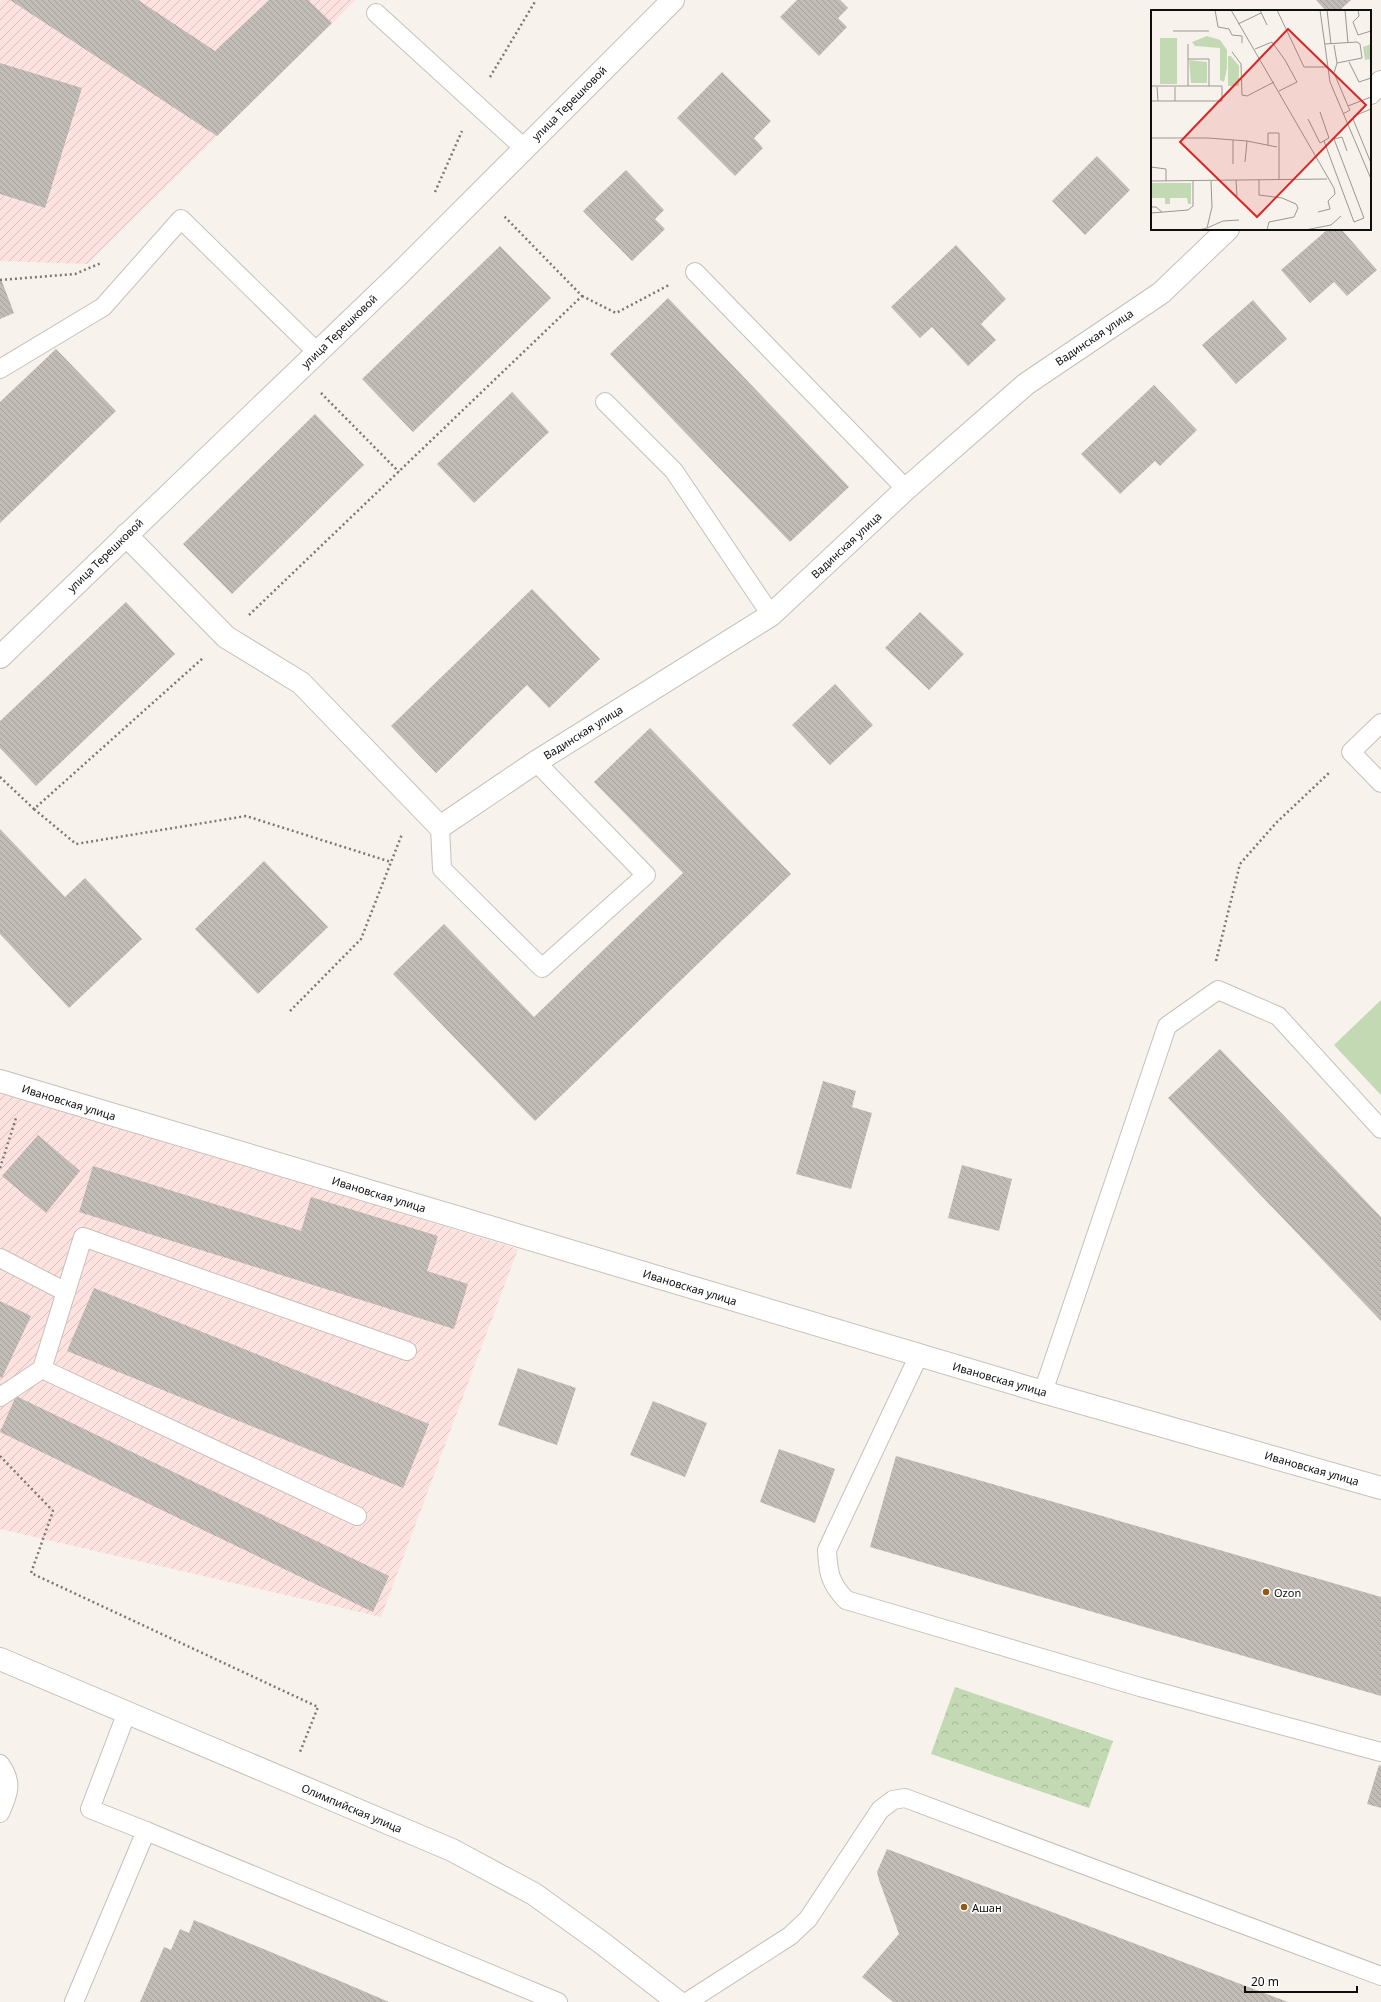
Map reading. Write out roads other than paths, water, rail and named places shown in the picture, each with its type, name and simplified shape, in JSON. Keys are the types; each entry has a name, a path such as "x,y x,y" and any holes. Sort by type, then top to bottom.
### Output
{"street":[{"name":"улица Терешковой","path":"0,657 126,534 398,275 672,0"},
{"path":"1371,92 1381,82"},
{"name":"Вадинская улица","path":"440,827 536,762 771,615 906,489 1026,384 1161,293 1227,230"},
{"path":"126,534 226,637 301,684 440,827"},
{"name":"Ивановская улица","path":"0,1081 1043,1392 1381,1488"},
{"name":"Олимпийская улица","path":"0,1659 452,1850 534,1894 602,1942 678,2002"}],"lane":[{"path":"376,13 524,148"},
{"path":"0,369 103,307 181,219 317,352"},
{"path":"695,272 906,489"},
{"path":"605,402 674,471 771,615"},
{"path":"1381,723 1351,752 1381,783"},
{"path":"440,827 442,869 542,968 646,875 536,762"},
{"path":"1043,1392 1167,1026 1218,990 1278,1016 1381,1129"},
{"path":"0,1397 42,1369 83,1237 407,1351"},
{"path":"0,1258 66,1292"},
{"path":"919,1355 827,1550 828,1570 836,1589 846,1600 1140,1687 1381,1752"},
{"path":"42,1369 357,1516"},
{"path":"127,1712 90,1809 558,2002"},
{"path":"0,1764 4,1769 10,1790 0,1813"},
{"path":"687,2002 790,1936 808,1920 880,1810 893,1800 905,1798 1381,1976"},
{"path":"74,2002 146,1831"}],"place":[{"name":"Ozon","path":"1266,1592"},
{"name":"Ашан","path":"964,1907"}]}
